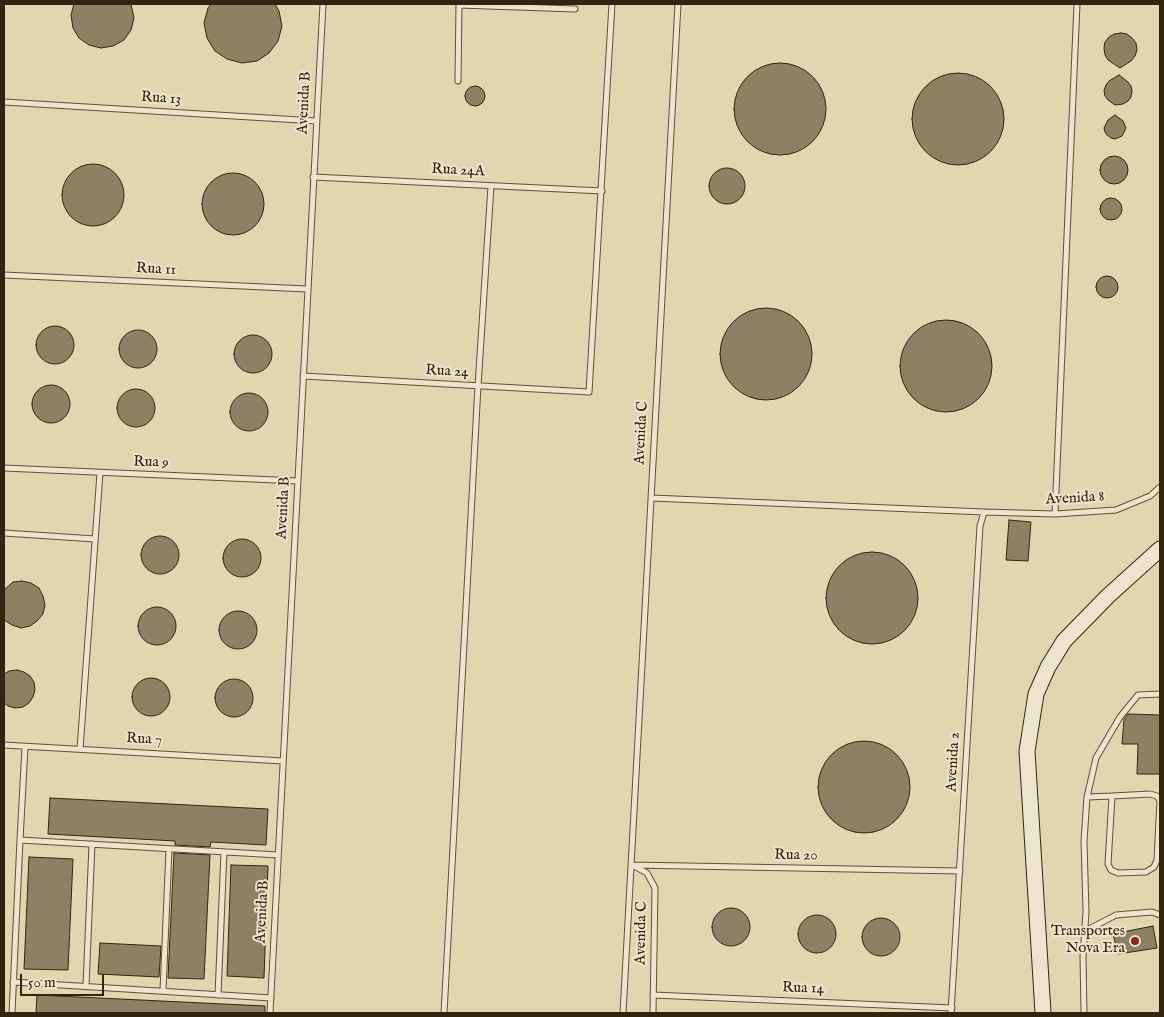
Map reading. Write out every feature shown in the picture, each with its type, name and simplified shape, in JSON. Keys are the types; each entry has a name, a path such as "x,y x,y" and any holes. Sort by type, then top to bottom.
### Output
{"main road":[{"path":"1043,1013 1027,751 1036,694 1048,667 1064,641 1108,596 1160,549"}],"lane":[{"name":"Avenida B","path":"270,1013 323,4"},
{"path":"458,81 459,4 575,9"},
{"path":"602,191 612,4"},
{"name":"Avenida C","path":"623,1013 678,4"},
{"path":"1055,514 1077,4"},
{"name":"Rua 13","path":"4,102 316,121"},
{"name":"Rua 24A","path":"313,177 602,191"},
{"path":"444,1013 478,386 491,186"},
{"name":"Rua 24","path":"303,376 590,392 602,191"},
{"name":"Rua 11","path":"4,275 308,289"},
{"name":"Rua 9","path":"4,468 298,481"},
{"path":"80,749 100,473"},
{"name":"Avenida 8","path":"651,498 1055,514 1116,510 1150,496 1160,487"},
{"name":"Avenida 2","path":"952,1011 980,526 984,512"},
{"path":"4,533 95,540"},
{"path":"1084,1013 1083,956 1086,912 1084,841 1087,797 1096,758 1120,717 1138,695 1160,694"},
{"name":"Rua 7","path":"4,745 283,761"},
{"path":"12,1013 25,747"},
{"path":"1087,797 1150,794 1156,796 1160,801 1157,860 1154,867 1146,872 1118,874 1108,864 1112,796"},
{"path":"20,840 278,855"},
{"path":"86,986 92,844"},
{"path":"163,991 169,848"},
{"path":"218,995 224,852"},
{"name":"Avenida C","path":"631,864 647,873 655,888 653,1013"},
{"name":"Rua 20","path":"631,864 960,872"},
{"path":"1085,931 1116,915 1152,912 1160,914"},
{"path":"13,982 271,998"},
{"name":"Rua 14","path":"653,995 952,1011"}],"building":[{"path":"74,4 131,4 134,18 131,30 124,40 113,46 101,48 89,45 79,38 73,28 71,15"},
{"path":"211,4 275,4 279,11 282,26 278,41 269,53 257,61 242,63 227,59 215,51 207,38 204,23"},
{"path":"1121,33 1127,34 1132,38 1136,43 1137,50 1131,61 1120,68 1108,60 1104,48 1105,42 1109,37"},
{"path":"780,63 797,67 812,77 822,92 826,109 822,126 812,141 797,151 780,155 763,151 748,141 738,126 734,109 738,92 748,77 763,67"},
{"path":"958,73 975,77 990,87 1000,102 1004,119 1000,136 990,151 975,161 958,165 941,161 926,151 916,136 912,119 916,102 926,87 941,77"},
{"path":"1119,75 1128,82 1132,91 1128,101 1115,105 1105,96 1104,90 1109,81"},
{"path":"475,86 482,89 485,96 482,103 475,106 468,103 465,96 468,89"},
{"path":"1115,115 1123,121 1126,128 1122,136 1115,139 1107,135 1104,128 1108,120"},
{"path":"1114,156 1124,160 1128,170 1124,180 1114,184 1104,180 1100,170 1104,160"},
{"path":"93,164 105,166 115,173 122,183 124,195 122,207 115,217 105,224 93,226 81,224 71,217 64,207 62,195 64,183 71,173 81,166"},
{"path":"727,168 740,173 745,186 740,199 727,204 714,199 709,186 714,173"},
{"path":"233,173 245,175 255,182 262,192 264,204 262,216 255,226 245,233 233,235 221,233 211,226 204,216 202,204 204,192 211,182 221,175"},
{"path":"1111,198 1121,205 1122,209 1115,219 1111,220 1101,213 1100,209 1107,199"},
{"path":"1107,276 1117,283 1118,287 1111,297 1107,298 1097,291 1096,287 1103,277"},
{"path":"766,308 783,312 798,322 808,337 812,354 808,371 798,386 783,396 766,400 749,396 734,386 724,371 720,354 724,337 734,322 749,312"},
{"path":"946,320 963,324 978,334 988,349 992,366 988,383 978,398 963,408 946,412 929,408 914,398 904,383 900,366 904,349 914,334 929,324"},
{"path":"55,326 68,332 74,345 68,358 55,364 42,358 36,345 42,332"},
{"path":"138,330 151,336 157,349 151,362 138,368 125,362 119,349 125,336"},
{"path":"253,335 266,341 272,354 266,367 253,373 240,367 234,354 240,341"},
{"path":"51,385 64,391 70,404 64,417 51,423 38,417 32,404 38,391"},
{"path":"136,389 149,395 155,408 149,421 136,427 123,421 117,408 123,395"},
{"path":"249,393 262,399 268,412 262,425 249,431 236,425 230,412 236,399"},
{"path":"1009,520 1031,522 1028,561 1006,560"},
{"path":"160,536 173,542 179,555 173,568 160,574 147,568 141,555 147,542"},
{"path":"242,539 255,545 261,558 255,571 242,577 229,571 223,558 229,545"},
{"path":"872,552 889,556 904,566 914,581 918,598 914,615 904,630 889,640 872,644 855,640 840,630 830,615 826,598 830,581 840,566 855,556"},
{"path":"13,582 31,583 39,588 45,605 43,614 37,621 30,626 21,628 4,620 4,590"},
{"path":"157,607 170,613 176,626 170,639 157,645 144,639 138,626 144,613"},
{"path":"238,611 251,617 257,630 251,643 238,649 225,643 219,630 225,617"},
{"path":"17,670 30,676 34,682 35,690 29,703 23,707 15,708 4,703 4,674"},
{"path":"151,678 164,684 170,697 164,710 151,716 138,710 132,697 138,684"},
{"path":"234,679 247,685 253,698 247,711 234,717 221,711 215,698 221,685"},
{"path":"1128,714 1160,715 1160,774 1137,774 1138,744 1122,744 1124,719"},
{"path":"864,741 881,745 896,755 906,770 910,787 906,804 896,819 881,829 864,833 847,829 832,819 822,804 818,787 822,770 832,755 847,745"},
{"path":"50,798 268,809 266,845 211,842 210,847 175,845 175,841 48,834"},
{"path":"174,853 210,855 204,979 168,978"},
{"path":"29,857 73,859 68,970 24,969"},
{"path":"231,865 268,866 264,978 227,976"},
{"path":"731,908 738,909 744,914 749,920 749,934 744,940 738,945 731,946 724,945 718,940 713,934 712,927 713,920 718,914 724,909"},
{"path":"817,915 824,916 830,921 835,927 835,941 830,947 824,952 817,953 810,952 804,947 799,941 798,934 799,927 804,921 810,916"},
{"path":"881,918 888,919 894,924 899,930 899,944 894,950 888,955 881,956 874,955 868,950 863,944 862,937 863,930 868,924 874,919"},
{"name":"Transportes Nova Era","path":"1153,926 1157,948 1118,954 1113,934"},
{"path":"100,943 161,946 159,977 98,974"},
{"path":"37,995 265,1006 265,1013 36,1013"}],"place":[{"name":"Transportes Nova Era","path":"1135,941"}]}
